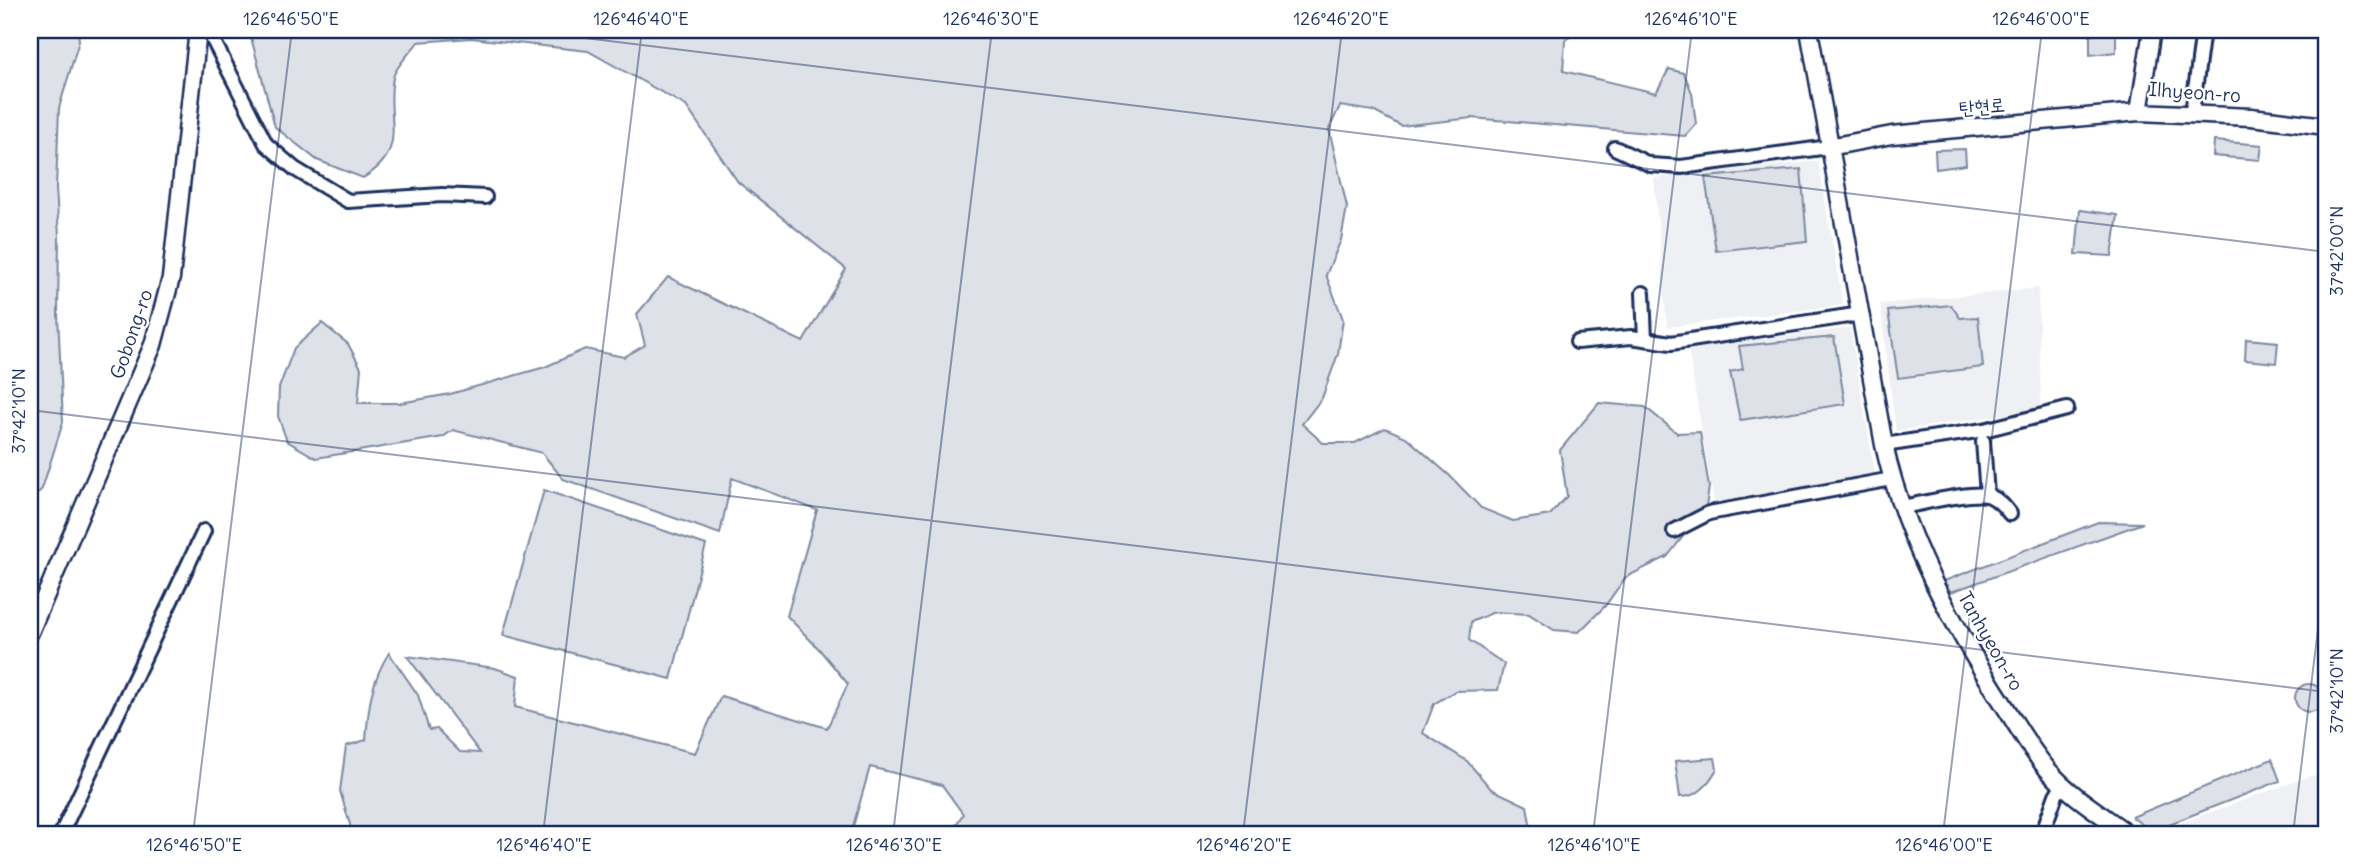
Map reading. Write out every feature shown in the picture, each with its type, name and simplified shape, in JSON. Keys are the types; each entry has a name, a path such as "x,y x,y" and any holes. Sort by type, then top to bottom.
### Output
{"main road":[{"name":"Gobong-ro","path":"30,632 153,345 171,278 198,30"},
{"name":"Tanhyeon-ro","path":"1809,30 1884,444 1892,479 1919,555 1977,660 2036,755 2063,785 2128,834"},
{"name":"Ilhyeon-ro","path":"2152,30 2139,112 2251,117 2326,126"},
{"name":"탄현로","path":"1829,147 1892,135 2139,112"}],"street":[{"path":"208,30 266,144 306,175 348,201 442,195 485,197"},
{"path":"2192,113 2203,30"},
{"path":"1615,148 1651,165 1681,167 1829,147"},
{"path":"1643,293 1645,339"},
{"path":"1577,342 1631,337 1671,342 1861,314"},
{"path":"1884,444 1984,430 2067,409"},
{"path":"1983,441 1987,495"},
{"path":"1674,531 1709,513 1892,479"},
{"path":"1902,507 1987,495 2000,501 2010,514"},
{"path":"61,834 205,531"},
{"path":"2042,834 2056,795 2063,785"}],"shaded area":[{"path":"30,30 78,30 79,41 59,108 56,188 63,422 42,489 30,501"},
{"path":"249,30 1581,30 1565,40 1563,71 1656,93 1669,69 1684,73 1692,93 1696,124 1685,136 1472,118 1401,126 1373,111 1340,106 1329,129 1347,207 1341,240 1326,275 1343,319 1338,354 1322,398 1302,424 1323,443 1355,443 1385,428 1406,437 1481,508 1513,521 1550,515 1567,496 1560,450 1599,403 1645,407 1677,433 1700,432 1709,487 1706,507 1667,557 1626,577 1605,606 1579,632 1554,630 1529,614 1494,612 1471,622 1469,640 1504,664 1498,690 1455,691 1434,704 1423,733 1467,761 1491,789 1527,806 1532,834 950,834 963,814 942,785 870,767 852,830 863,834 349,834 351,828 340,791 346,746 366,740 374,684 389,653 418,695 429,730 437,729 460,752 480,753 407,656 495,668 518,676 515,707 695,753 721,696 827,728 848,684 787,616 817,510 732,478 720,534 563,479 542,453 453,430 443,437 316,458 287,441 278,416 279,388 294,348 322,323 348,344 361,368 358,403 400,403 450,394 545,367 585,349 624,357 645,345 637,314 668,277 803,342 846,269 738,182 686,106 588,51 471,38 418,42 394,74 391,93 391,145 377,167 363,178 317,160 275,127"},
{"path":"2116,33 2116,52 2090,55 2090,34"},
{"path":"2214,141 2262,145 2260,160 2213,156"},
{"path":"1965,149 1966,165 1936,169 1935,150"},
{"path":"1818,161 1843,305 1667,327 1654,178"},
{"path":"1801,169 1807,241 1716,251 1705,177"},
{"path":"2080,210 2118,215 2112,256 2076,254"},
{"path":"2038,288 2041,409 1896,431 1880,304"},
{"path":"1951,305 1960,318 1978,317 1983,367 1898,378 1888,311"},
{"path":"1850,328 1875,475 1714,502 1688,348"},
{"path":"1834,337 1845,404 1740,420 1730,372 1743,369 1739,346"},
{"path":"2246,339 2278,342 2276,363 2245,360"},
{"path":"544,490 706,545 671,679 503,635"},
{"path":"2098,522 2143,523 1951,592 1944,581"},
{"path":"2309,684 2319,688 2323,698 2319,708 2309,712 2299,708 2295,698 2299,688"},
{"path":"1715,758 1717,769 1706,785 1693,795 1680,797 1675,761"},
{"path":"2272,759 2280,781 2151,831 2132,817"},
{"path":"2326,774 2326,834 2154,833 2310,776"}]}
